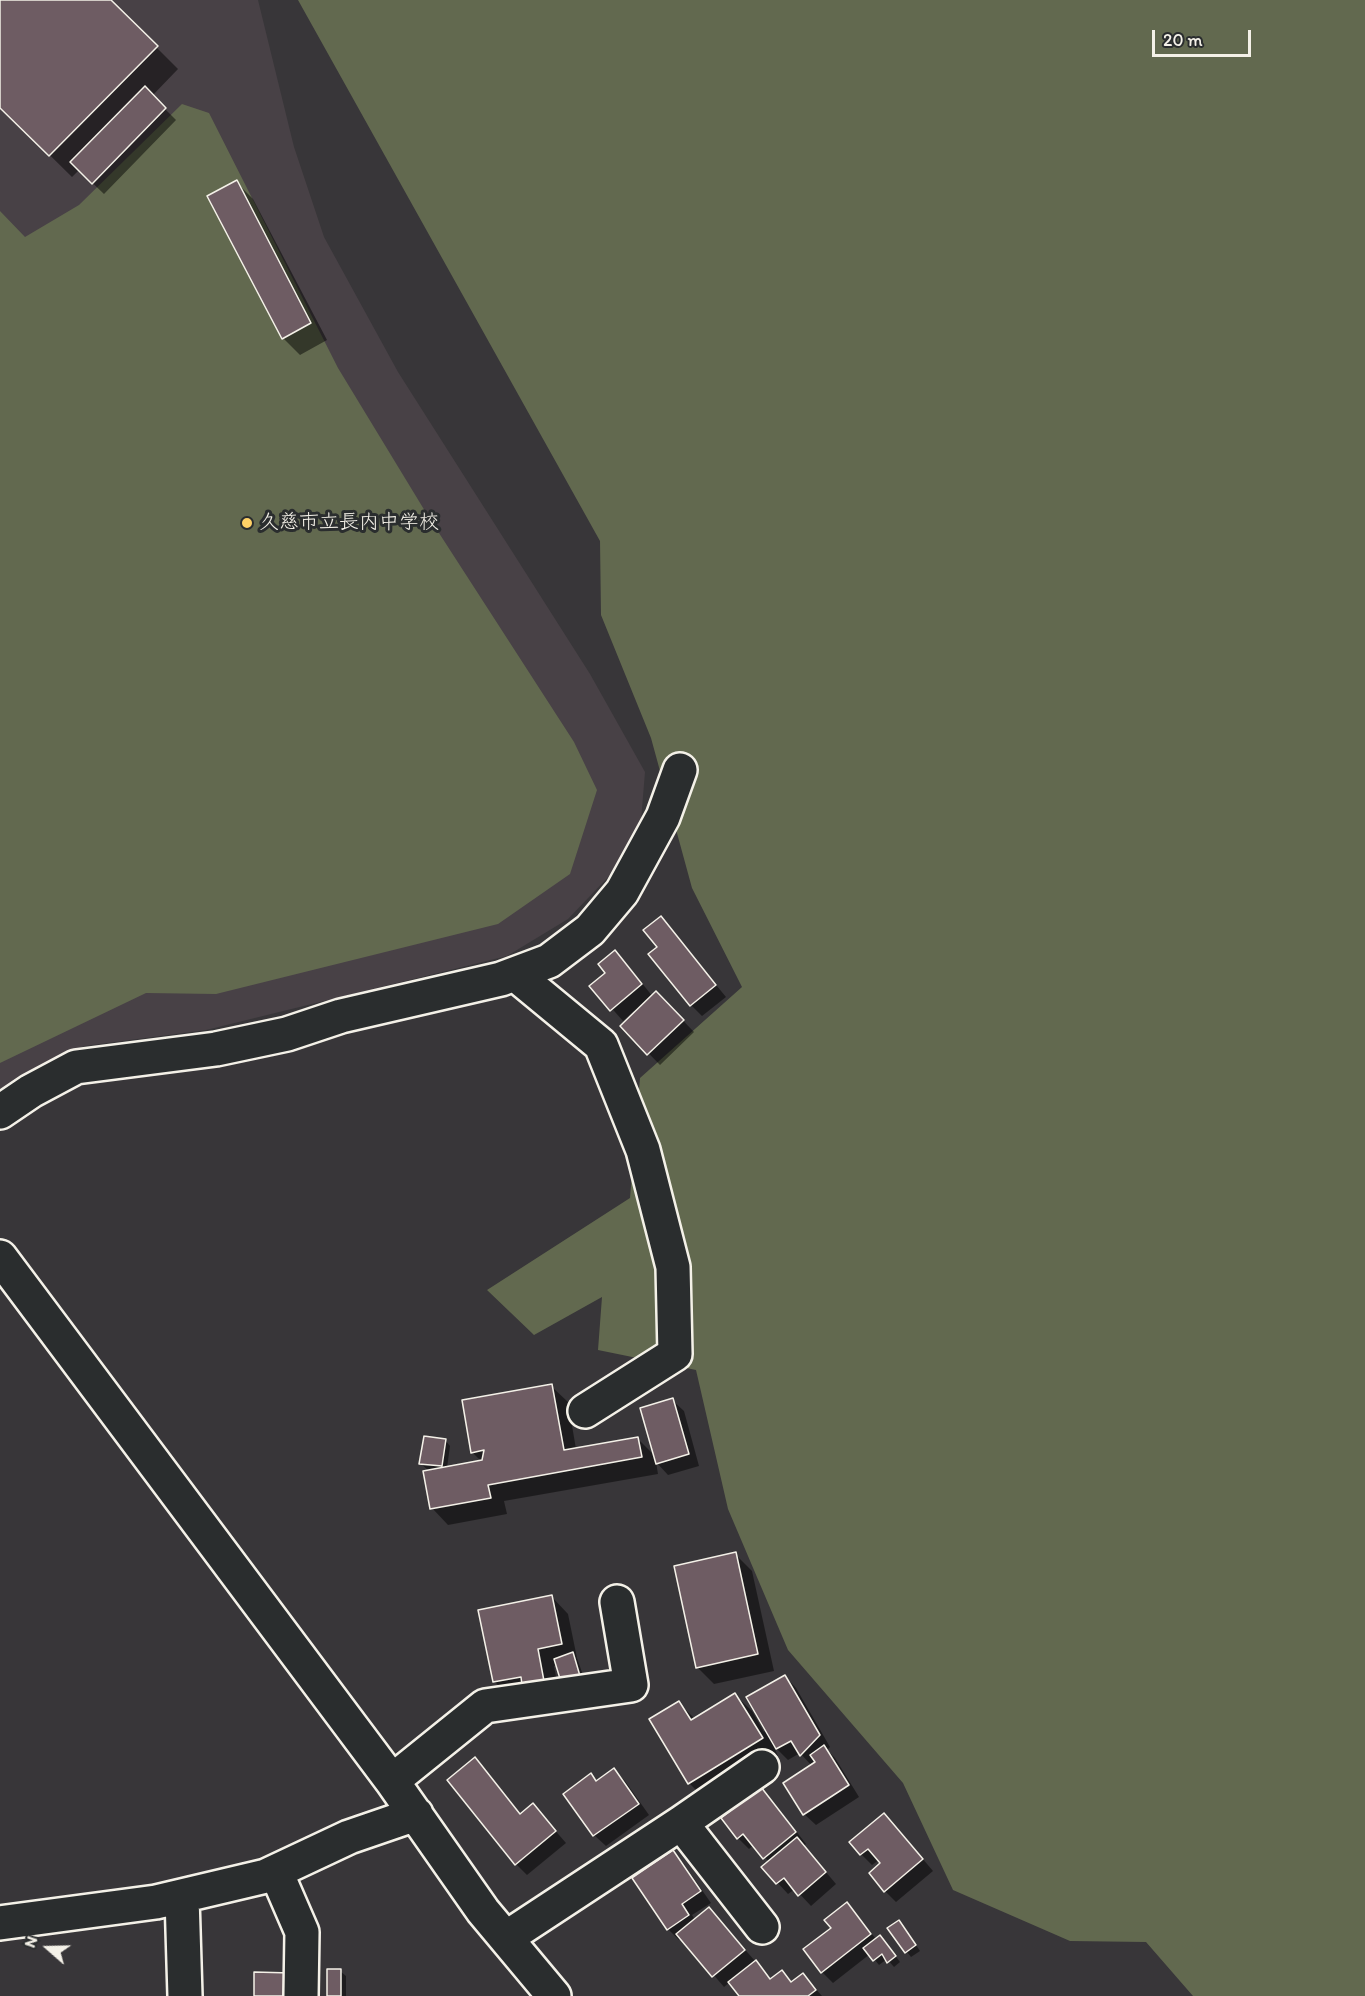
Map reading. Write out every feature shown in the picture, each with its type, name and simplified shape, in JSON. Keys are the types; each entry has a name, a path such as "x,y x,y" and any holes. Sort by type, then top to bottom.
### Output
{"street":[{"path":"0,1112 31,1090 76,1067 216,1049 252,1042 287,1034 341,1016 516,974 549,962 590,930 622,892 663,817 680,770"},
{"path":"516,974 601,1045 643,1150 673,1267 675,1354 585,1411"},
{"path":"0,1257 392,1781 483,1911 554,1996"},
{"path":"392,1781 485,1706 631,1685 617,1602"},
{"path":"506,1938 762,1767"},
{"path":"0,1923 156,1902 266,1876 349,1837 416,1814"},
{"path":"681,1823 762,1927"},
{"path":"276,1872 302,1932 301,1996"},
{"path":"182,1897 184,1996"}],"shaded area":[{"name":"久慈市立長内中学校","path":"0,0 258,0 294,147 324,237 398,372 590,674 645,772 641,821 613,872 568,919 507,956 206,1030 84,1046 0,1089"}],"green space":[{"path":"298,0 1365,0 1365,1996 1193,1996 1146,1942 1070,1941 953,1890 903,1783 788,1650 728,1509 696,1370 598,1350 602,1297 534,1335 487,1290 630,1198 640,1078 742,987 692,888 651,738 601,615 600,541"},
{"name":"久慈市立長内中学校","path":"182,104 209,113 338,368 428,516 574,742 597,790 570,874 498,924 216,994 146,993 0,1063 0,211 25,237 79,205"}],"building":[{"path":"0,0 111,0 158,46 49,156 0,108"},
{"path":"145,86 166,108 92,184 70,162"},
{"path":"237,180 311,323 282,339 207,196"},
{"path":"661,916 716,985 690,1006 648,954 657,947 643,930"},
{"path":"615,950 642,984 610,1011 589,986 605,973 598,964"},
{"path":"656,991 684,1020 647,1055 620,1026"},
{"path":"552,1384 564,1450 638,1437 642,1457 488,1485 491,1498 430,1509 423,1471 482,1460 484,1450 471,1453 462,1400"},
{"path":"673,1398 689,1454 656,1464 640,1408"},
{"path":"424,1436 446,1439 442,1466 419,1464"},
{"path":"736,1552 758,1654 696,1668 674,1566"},
{"path":"552,1595 562,1644 538,1649 544,1681 522,1685 521,1677 493,1682 478,1610"},
{"path":"573,1652 580,1676 561,1682 554,1659"},
{"path":"785,1675 820,1735 800,1756 791,1741 776,1749 746,1697"},
{"path":"735,1693 763,1738 688,1784 649,1719 679,1701 691,1720"},
{"path":"824,1745 849,1785 803,1815 783,1783 815,1762 810,1755"},
{"path":"475,1757 520,1814 533,1803 556,1831 515,1865 447,1780"},
{"path":"614,1768 639,1804 593,1836 563,1794 591,1773 596,1781"},
{"path":"761,1787 796,1832 763,1859 743,1834 737,1839 721,1818"},
{"path":"884,1813 923,1859 884,1892 869,1873 880,1863 868,1849 860,1855 849,1842"},
{"path":"797,1837 826,1872 798,1896 784,1878 776,1884 761,1867"},
{"path":"673,1850 701,1891 682,1904 689,1915 667,1930 632,1878"},
{"path":"847,1902 871,1934 821,1973 803,1949 831,1928 824,1920"},
{"path":"709,1907 745,1950 712,1977 676,1934"},
{"path":"899,1920 916,1945 905,1953 887,1928"},
{"path":"880,1935 896,1956 887,1963 882,1954 873,1961 863,1948"},
{"path":"756,1960 770,1979 782,1970 791,1982 803,1973 816,1990 808,1996 739,1996 728,1982"},
{"path":"327,1969 341,1969 341,1996 327,1996"},
{"path":"254,1972 291,1973 291,1996 254,1996"}],"place":[{"name":"久慈市立長内中学校","path":"247,523"}]}
